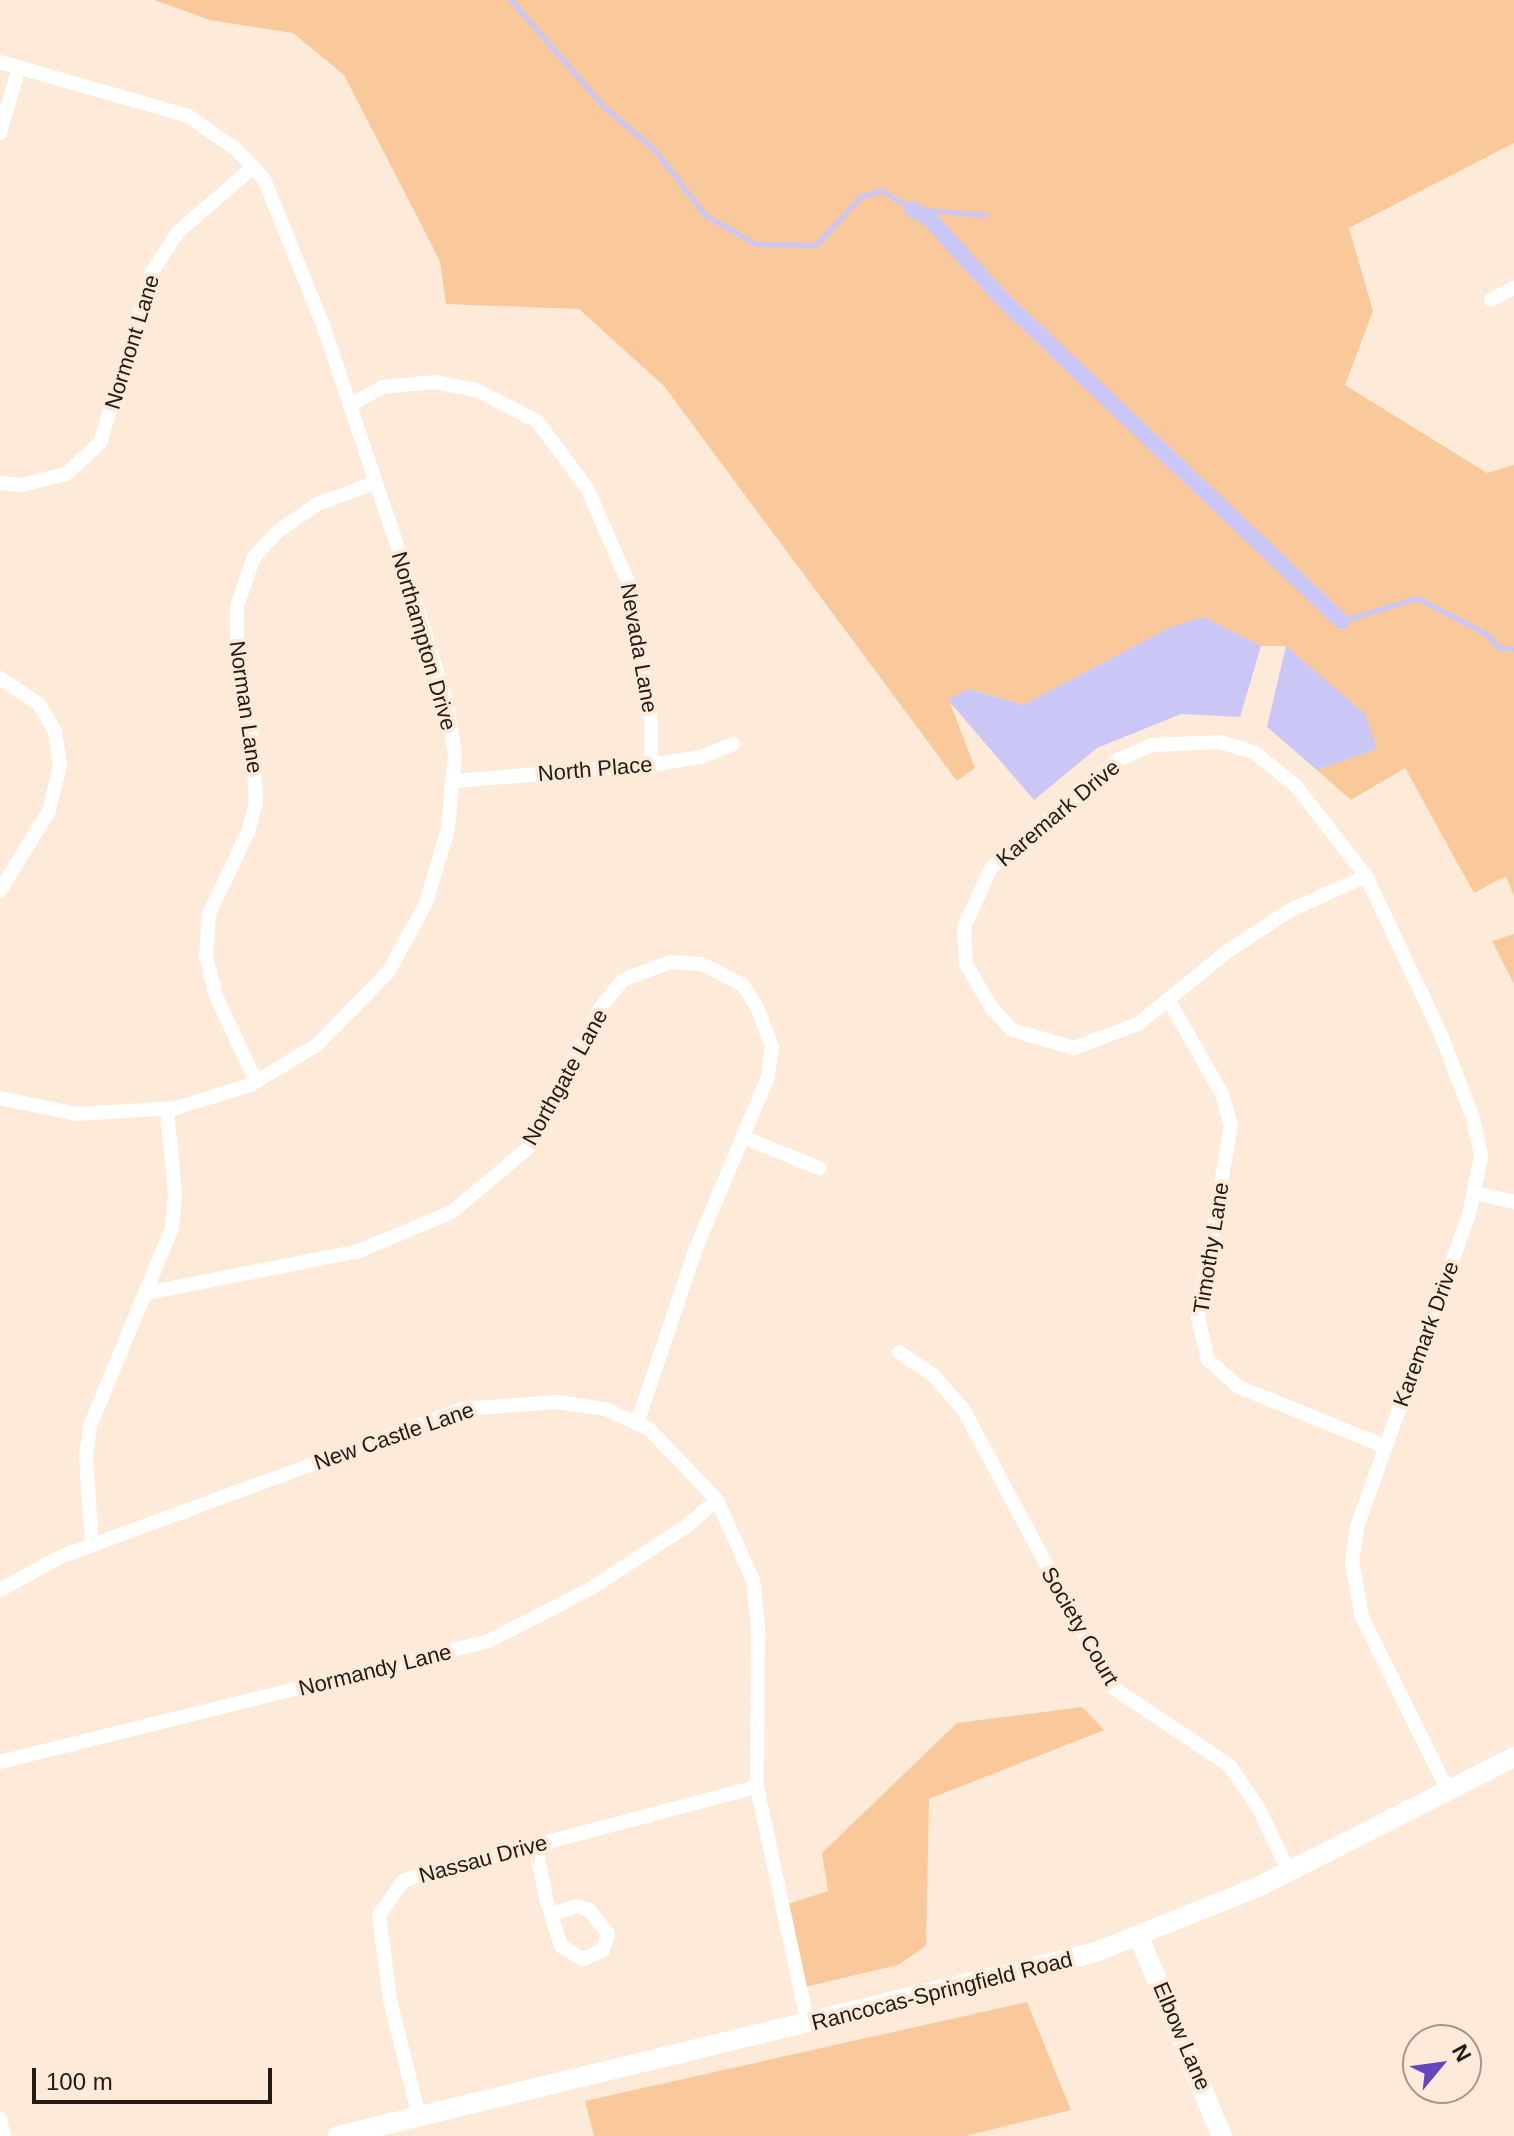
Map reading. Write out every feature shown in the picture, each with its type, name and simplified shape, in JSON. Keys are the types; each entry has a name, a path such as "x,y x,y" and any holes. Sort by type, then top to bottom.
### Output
{"main road":[{"name":"Rancocas-Springfield Road","path":"338,2136 984,1983 1139,1937 1289,1872 1514,1757"},
{"name":"Elbow Lane","path":"1139,1937 1222,2136"}],"street":[{"name":"Northampton Drive","path":"0,62 188,116 253,167 279,206 350,405 447,704 455,781 435,878 389,971 328,1037 256,1082 167,1109 77,1114 0,1098"},
{"path":"0,133 19,67"},
{"name":"Normont Lane","path":"0,483 22,485 66,474 100,443 152,272 178,232 253,167"},
{"path":"1491,300 1514,288"},
{"name":"Nevada Lane","path":"350,405 382,387 434,382 476,390 537,421 587,488 629,584 651,721 651,765"},
{"name":"Norman Lane","path":"256,1082 216,996 206,956 209,914 248,832 256,802 253,749 236,664 237,606 254,557 277,532 317,504 375,483"},
{"path":"0,678 39,704 55,732 60,765 49,811 0,891"},
{"name":"Karemark Drive","path":"1366,876 1289,911 1228,951 1138,1024 1074,1048 1012,1030 991,1007 966,964 964,927 991,868 1118,760 1152,745 1220,742 1255,753 1296,786 1366,876 1442,1037 1473,1118 1481,1157 1475,1193 1357,1527 1353,1582 1362,1617 1448,1791"},
{"name":"North Place","path":"455,781 651,765 701,757 733,744"},
{"name":"Northgate Lane","path":"147,1293 359,1251 452,1212 516,1163 539,1130 601,1007 623,980 653,966 687,962 717,969 743,985 757,1007 772,1047 764,1092 695,1251 637,1423"},
{"name":"Timothy Lane","path":"1168,999 1222,1094 1231,1125 1198,1317 1208,1360 1239,1387 1386,1447"},
{"path":"92,1545 86,1456 90,1426 116,1354 147,1293 175,1211 167,1109"},
{"path":"745,1138 819,1168"},
{"path":"1475,1193 1514,1202"},
{"name":"Society Court","path":"899,1352 933,1375 963,1409 1112,1687 1230,1766 1259,1809 1289,1872"},
{"name":"New Castle Lane","path":"0,1590 40,1566 92,1545 462,1409 558,1402 605,1409 637,1423 684,1459 717,1500 746,1558 758,1604 757,1787 808,2025"},
{"name":"Normandy Lane","path":"0,1762 489,1641 590,1589 688,1525 717,1500"},
{"name":"Nassau Drive","path":"419,2117 390,2000 379,1915 404,1880 757,1787"},
{"path":"535,1845 552,1914"},
{"path":"0,2119 4,2136"}],"shaded area":[{"path":"154,0 1514,0 1514,143 1349,228 1373,311 1345,385 1487,473 1514,465 1514,896 1506,876 1474,893 1405,768 1351,800 1317,770 1377,749 1286,646 1261,646 1204,617 1173,626 1023,705 970,689 949,700 975,768 957,781 664,386 579,309 446,304 440,261 344,75 293,33 210,20"},
{"path":"1204,617 1261,646 1240,717 1181,714 1097,748 1034,800 948,700 969,689 1023,705 1173,626"},
{"path":"1286,646 1365,714 1377,749 1317,770 1267,727"},
{"path":"1514,934 1514,984 1492,941"},
{"path":"1082,1707 1104,1730 929,1799 926,1946 898,1965 801,1988 782,1906 828,1891 822,1853 957,1723"},
{"path":"1027,2002 1071,2110 965,2136 594,2136 585,2101"}],"waterway":[{"path":"511,0 604,107 654,149 705,215 756,244 816,245 860,197 881,190 912,209 986,215"},
{"path":"912,209 929,218 1002,299 1341,621"},
{"path":"1341,621 1417,598 1485,633 1498,647 1514,649"}]}
